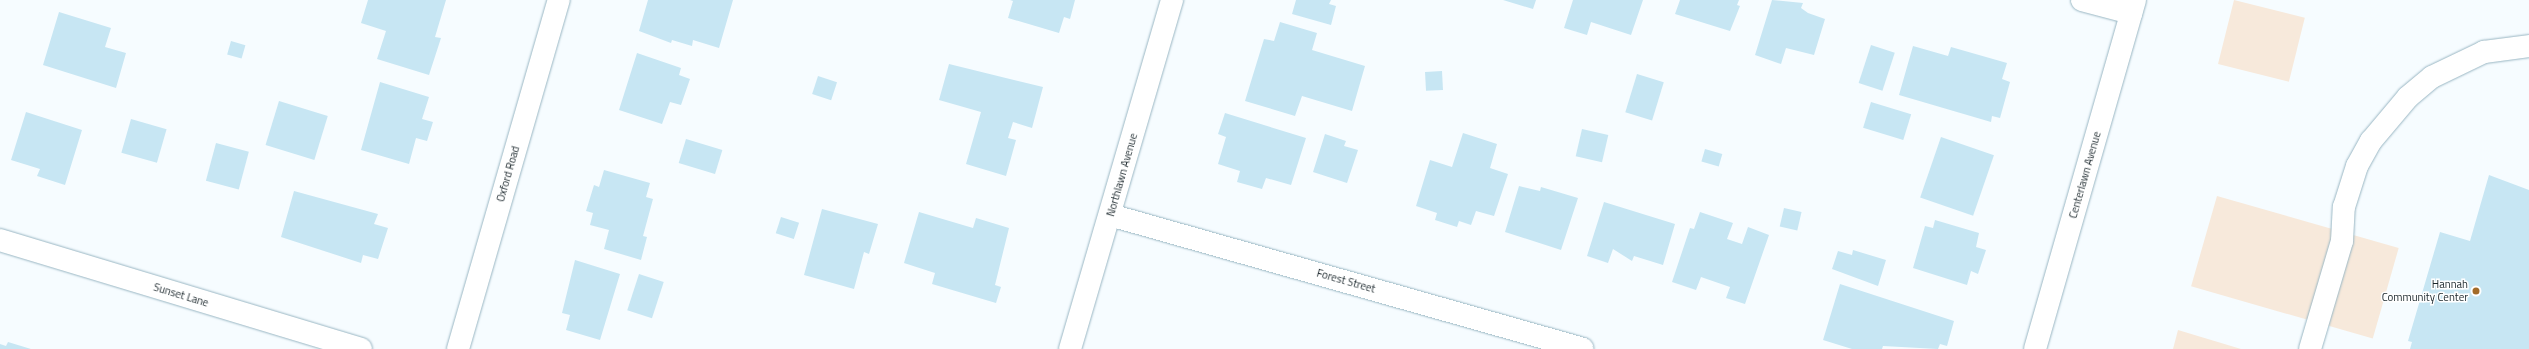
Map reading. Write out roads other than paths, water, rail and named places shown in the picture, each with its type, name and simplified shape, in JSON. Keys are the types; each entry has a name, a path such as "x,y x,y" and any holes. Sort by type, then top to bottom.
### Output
{"street":[{"name":"Oxford Road","path":"458,349 559,0"},
{"name":"Northlawn Avenue","path":"1070,349 1172,0"},
{"path":"2082,0 2133,6"},
{"name":"Centerlawn Avenue","path":"2034,349 2133,6"},
{"path":"2310,349 2342,241 2344,207 2357,166 2371,141 2408,97 2432,77 2484,52 2529,46"},
{"name":"Forest Street","path":"1110,215 1582,349"},
{"name":"Sunset Lane","path":"0,240 362,349"}],"place":[{"name":"Hannah Community Center","path":"2476,291"}]}
